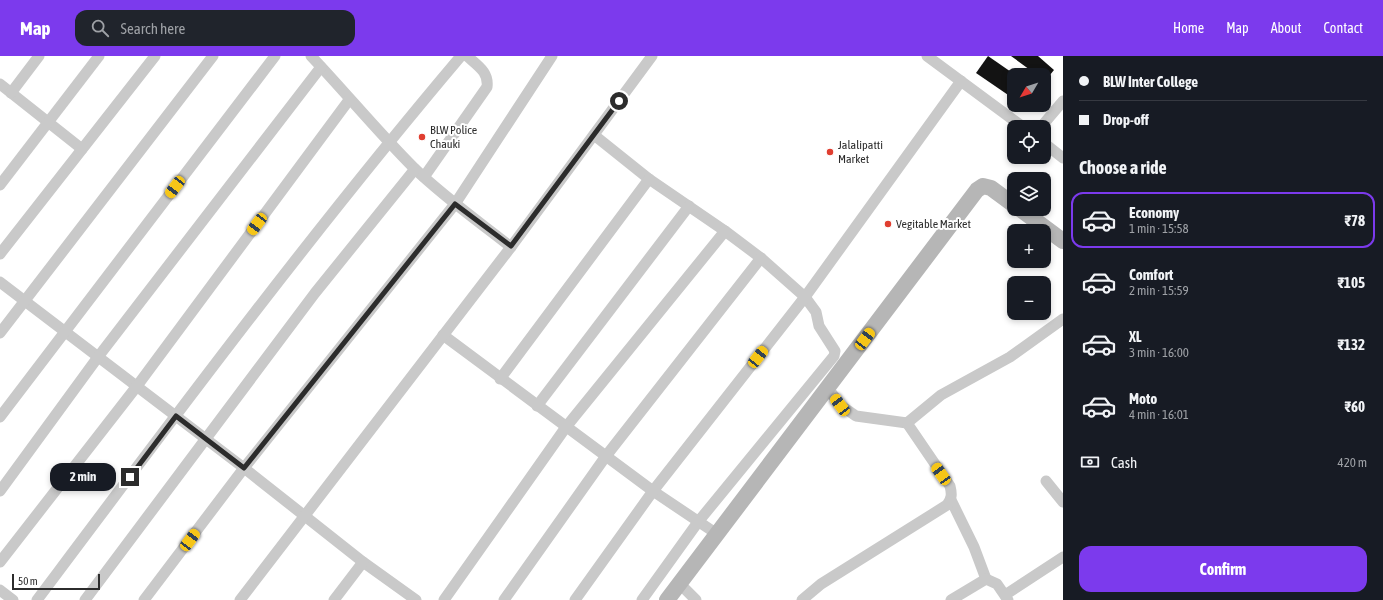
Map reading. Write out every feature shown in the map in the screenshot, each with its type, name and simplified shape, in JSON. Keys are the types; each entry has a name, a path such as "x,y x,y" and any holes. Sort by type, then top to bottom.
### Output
{"street":[{"path":"11,93 39,56"},
{"path":"0,185 99,56"},
{"path":"0,254 155,56"},
{"path":"0,333 213,56"},
{"path":"0,416 275,56"},
{"path":"311,56 388,142 420,173 455,204 511,246"},
{"path":"37,600 289,266 388,142 461,56"},
{"path":"85,600 315,293 420,173 487,87 488,79 484,71 467,56"},
{"path":"144,600 244,468 455,204 552,56"},
{"path":"240,600 511,246 652,56"},
{"path":"927,56 1014,120"},
{"path":"0,490 98,357 321,67"},
{"path":"575,600 653,491 805,297 962,81"},
{"path":"0,84 82,149"},
{"path":"0,562 137,386 349,100"},
{"path":"1048,120 1063,101"},
{"path":"594,135 649,179 726,231 761,258 805,297 816,312 819,326 835,351 834,356 698,522 642,600"},
{"path":"1051,149 1063,158"},
{"path":"500,379 649,179"},
{"path":"667,600 978,190 983,186 991,188 1007,200"},
{"path":"537,406 689,206"},
{"path":"1029,216 1063,242"},
{"path":"444,600 566,427 726,231"},
{"path":"504,600 606,456 761,258"},
{"path":"0,282 244,468 363,562 416,600"},
{"path":"828,388 840,405 856,416 907,423 941,395 1010,357 1063,319"},
{"path":"443,335 500,379 653,491 717,534"},
{"path":"802,600 821,584 947,505 951,500 952,494 950,486 907,423"},
{"path":"1046,481 1063,502"},
{"path":"951,500 974,547 986,579 997,584 1006,597 1063,557"},
{"path":"334,600 363,562"},
{"path":"951,600 986,579"},
{"path":"679,583 696,600"},
{"path":"0,590 13,600"}],"building":[{"path":"988,56 1007,69 1007,94 976,73"},
{"path":"1011,56 1038,56 1054,70 1051,74 1051,68 1027,68"}],"place":[{"name":"BLW Police Chauki","path":"422,137"},
{"name":"Jalalipatti Market","path":"830,152"},
{"name":"Vegitable Market","path":"888,224"}],"route":[{"path":"130,477 176,416 244,468 455,204 511,246 619,101"}]}
